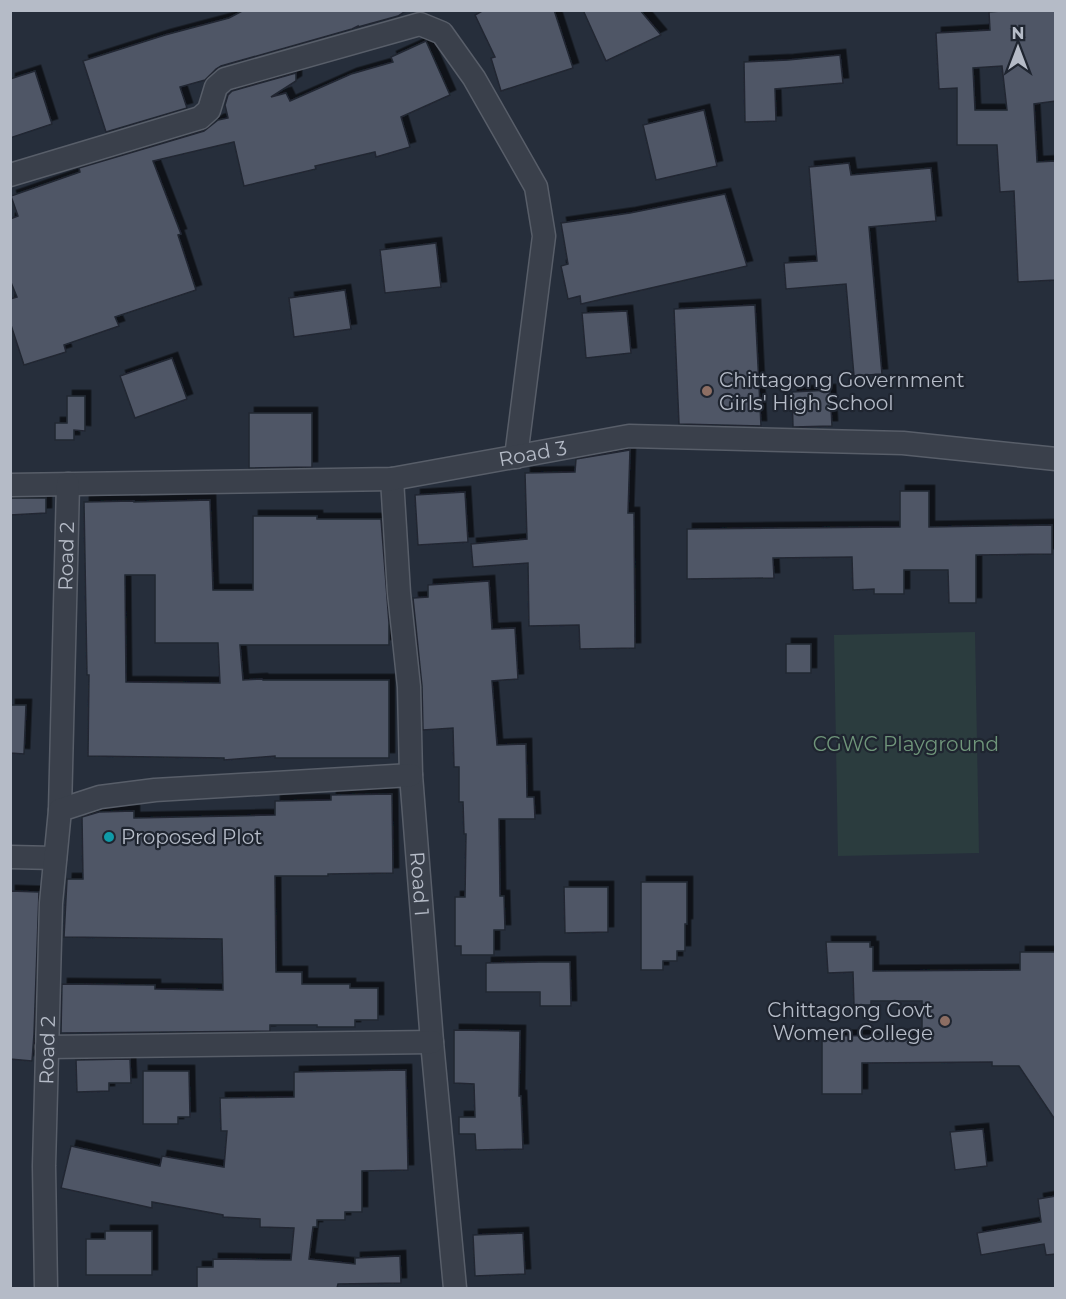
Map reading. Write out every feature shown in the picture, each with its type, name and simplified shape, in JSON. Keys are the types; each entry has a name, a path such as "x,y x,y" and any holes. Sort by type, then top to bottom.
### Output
{"street":[{"path":"10,175 200,118 209,110 216,87 225,79 420,24 442,33 474,78 536,186 544,236 516,457"},
{"name":"Road 3","path":"10,485 392,480 629,436 903,443 1056,459"},
{"name":"Road 1","path":"392,480 399,593 409,687 411,775 454,1288"},
{"name":"Road 2","path":"46,1288 44,1166 47,1047 51,903 60,810 68,484"},
{"path":"60,810 100,797 155,790 411,775"},
{"path":"10,857 55,858"},
{"path":"47,1047 432,1042"}],"green space":[{"name":"CGWC Playground","path":"975,632 979,853 838,856 834,635"}],"building":[{"path":"244,10 407,10 398,16 221,66 205,80 180,87 187,108 106,132 83,61 229,18"},
{"path":"484,10 554,10 573,68 501,91 491,58 495,57 475,15"},
{"path":"583,10 640,10 661,35 606,61"},
{"path":"1056,10 1056,101 1034,104 1037,162 1056,161 1056,280 1018,282 1014,191 1000,192 997,145 957,145 957,88 939,89 936,33 990,30 989,12","holes":["1002,66 1007,110 975,110 973,68"]},
{"path":"426,41 450,95 401,117 410,147 376,157 375,152 315,166 316,169 244,186 234,142 153,161 181,234 178,235 196,290 115,317 119,326 64,345 66,352 24,365 10,322 10,299 17,297 10,280 10,219 18,216 11,196 80,172 79,168 204,131 218,120 228,118 225,105 232,91 296,73 296,81 271,97 286,93 290,101 351,74 393,62 391,57"},
{"path":"840,55 843,83 775,89 776,121 745,122 744,62"},
{"path":"35,71 52,124 10,138 10,79"},
{"path":"704,110 717,166 656,180 643,125"},
{"path":"849,163 851,175 931,168 936,221 869,227 882,374 854,376 846,284 786,289 784,263 817,261 809,167"},
{"path":"725,194 747,266 581,304 580,296 568,299 561,266 568,264 561,223 630,213"},
{"path":"436,243 441,287 385,293 380,250"},
{"path":"345,290 351,329 294,337 289,298"},
{"path":"755,305 761,426 679,424 674,309"},
{"path":"627,311 631,353 586,358 582,313"},
{"path":"172,358 187,399 135,418 120,376"},
{"path":"830,390 832,426 793,427 792,392"},
{"path":"67,396 85,396 85,431 74,430 74,440 55,440 55,423 67,423"},
{"path":"249,413 312,413 312,467 249,468"},
{"path":"630,450 628,513 634,513 635,648 580,649 579,625 529,626 528,563 473,567 471,544 527,539 525,473 575,472 576,459"},
{"path":"900,491 929,491 929,527 1052,525 1052,554 976,555 976,603 949,603 948,570 904,570 904,594 874,594 874,589 853,590 852,557 773,558 774,578 687,579 687,529 900,527"},
{"path":"465,492 468,542 418,545 415,495"},
{"path":"10,498 46,498 46,513 10,515"},
{"path":"210,500 213,590 253,590 253,516 381,519 389,645 240,645 243,680 389,680 389,758 275,758 275,756 224,760 224,758 88,756 89,675 87,675 84,502","holes":["125,575 155,575 155,643 218,643 220,683 126,682"]},
{"path":"489,581 492,629 515,628 518,679 492,681 497,745 526,744 527,797 534,797 535,819 499,819 500,896 504,896 505,930 494,930 494,955 461,955 461,946 455,946 455,897 465,897 466,834 464,834 463,802 459,802 459,767 454,767 453,728 423,730 422,686 413,598 428,597 428,585"},
{"path":"786,644 811,644 811,673 786,673"},
{"path":"10,705 26,705 24,754 10,753"},
{"path":"392,794 393,873 275,876 276,972 302,972 302,984 350,984 350,988 378,988 378,1020 355,1020 355,1027 270,1025 270,1031 61,1033 62,984 155,985 155,989 223,990 222,939 64,937 67,879 83,879 82,817 99,812 134,811 134,818 275,815 275,801 331,800 331,795"},
{"path":"641,882 687,882 685,951 677,951 677,961 663,961 663,970 641,970"},
{"path":"564,887 608,887 608,932 565,933"},
{"path":"10,891 39,892 32,1061 10,1059"},
{"name":"Chittagong Govt Women College","path":"826,942 870,942 870,947 873,947 873,971 1020,970 1020,952 1056,952 1056,1121 1019,1066 992,1066 992,1062 862,1063 862,1094 822,1094 822,1036 922,1035 922,1001 871,1001 871,1005 854,1005 853,972 828,973"},
{"path":"570,962 571,1006 540,1006 540,992 486,992 486,963"},
{"path":"454,1030 520,1031 519,1096 521,1096 523,1149 476,1150 475,1134 459,1134 459,1117 475,1117 474,1084 454,1083"},
{"path":"130,1059 131,1083 109,1083 109,1091 77,1092 76,1060"},
{"path":"406,1070 408,1170 362,1171 362,1212 345,1212 345,1220 317,1220 317,1227 313,1227 309,1259 355,1264 355,1258 400,1256 401,1283 338,1284 337,1288 197,1288 197,1267 213,1267 213,1259 291,1260 294,1228 260,1227 260,1219 223,1217 223,1215 152,1202 152,1208 61,1188 71,1146 160,1166 162,1156 224,1167 227,1131 221,1131 220,1098 294,1097 294,1072"},
{"path":"143,1071 189,1071 190,1117 178,1117 178,1124 143,1124"},
{"path":"983,1129 987,1166 955,1170 950,1132"},
{"path":"1056,1196 1056,1254 1046,1255 1044,1244 981,1255 977,1233 1041,1222 1038,1199"},
{"path":"105,1231 152,1231 152,1275 86,1275 86,1239 105,1239"},
{"path":"523,1233 525,1274 475,1276 473,1235"}],"place":[{"name":"Chittagong Government Girls' High School","path":"707,391"},
{"name":"Proposed Plot","path":"109,837"},
{"name":"Chittagong Govt Women College","path":"945,1021"}]}
